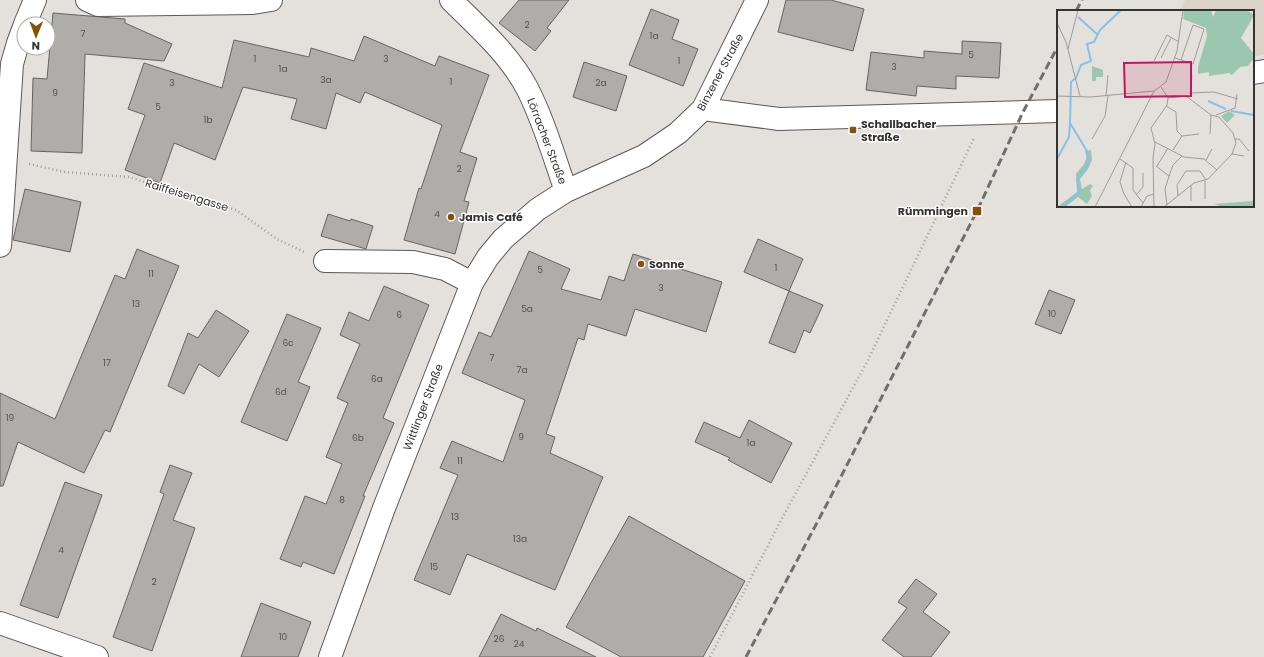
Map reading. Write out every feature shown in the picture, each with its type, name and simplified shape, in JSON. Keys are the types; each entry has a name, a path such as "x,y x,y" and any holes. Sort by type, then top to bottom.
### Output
{"street":[{"path":"29,16 35,0"},
{"path":"87,0 98,4 253,4 271,0"},
{"name":"Lörracher Straße","path":"451,0 503,53 526,88 544,128 566,191"},
{"name":"Binzener Straße","path":"566,191 644,156 678,133 703,109 757,0"},
{"path":"0,246 6,158 6,65 16,46"},
{"path":"1254,73 1264,71"},
{"path":"703,109 778,119 1057,111"},
{"name":"Wittlinger Straße","path":"330,657 384,508 472,283 488,257 512,230 538,209 566,191"},
{"path":"325,261 413,262 445,269 472,283"},
{"path":"0,623 97,657"}],"path":[{"path":"710,657 779,524 868,360 986,112"},
{"name":"Raiffeisengasse","path":"6,158 64,172 129,177 236,210 277,239 325,261"}],"shaded area":[{"path":"1185,0 1264,0 1264,55 1254,57 1254,10 1180,10"}],"building":[{"path":"519,0 569,0 547,28 551,31 535,51 499,23"},
{"path":"786,0 831,0 864,9 853,51 778,32"},
{"path":"651,9 679,20 672,39 698,49 683,86 629,65"},
{"path":"53,13 125,19 125,23 172,44 164,61 85,54 82,153 31,151 33,78 47,79 49,56 56,56 56,16 53,16"},
{"path":"364,36 435,66 439,56 489,75 460,152 477,158 464,201 469,202 455,254 404,240 419,188 421,189 442,125 365,92 360,103 336,93 326,129 291,119 297,99 243,87 215,160 174,143 160,183 125,170 145,115 128,109 144,63 222,88 234,40 309,57 311,48 354,61"},
{"path":"962,41 1001,43 999,78 956,76 956,89 917,86 916,96 866,90 871,52 924,58 924,51 962,54"},
{"path":"584,62 627,76 616,111 573,97"},
{"path":"25,189 81,202 70,252 13,240"},
{"path":"328,214 373,226 366,249 321,236"},
{"path":"758,239 803,259 789,291 744,272"},
{"path":"137,249 179,266 110,432 105,430 84,473 18,442 3,486 0,486 0,393 55,419 115,275 125,279"},
{"path":"529,251 570,269 561,289 601,300 609,276 624,281 633,254 722,282 706,332 635,309 626,336 588,324 584,340 578,338 546,434 555,437 550,453 603,477 555,590 467,554 450,595 414,580 458,475 440,468 452,441 503,462 525,400 462,373 479,332 491,337"},
{"path":"384,286 429,305 383,418 394,423 363,496 365,496 334,574 303,562 301,567 280,559 305,496 326,504 342,464 326,457 348,403 337,398 360,344 340,335 349,312 369,321"},
{"path":"1049,290 1075,300 1061,334 1035,324"},
{"path":"789,291 823,305 810,333 804,330 795,353 769,343"},
{"path":"216,310 249,331 219,377 199,364 184,394 168,386 188,333 198,338"},
{"path":"287,314 321,328 298,382 310,387 287,441 241,422"},
{"path":"749,420 792,443 771,483 728,460 730,458 695,442 704,422 740,438"},
{"path":"170,465 192,473 173,520 195,528 152,651 113,637 164,494 160,492"},
{"path":"65,482 102,495 58,618 20,605"},
{"path":"629,516 745,581 703,657 621,657 566,627"},
{"path":"916,579 937,594 923,612 950,632 931,657 904,657 882,640 907,608 898,602"},
{"path":"261,603 311,622 298,657 241,657"},
{"path":"501,614 536,631 537,628 596,657 479,657"}],"railway":[{"path":"1077,10 1082,0"},
{"path":"746,657 829,500 977,211 1023,112 1057,48"}],"place":[{"name":"Schallbacher Straße","path":"853,130"},
{"name":"Rümmingen","path":"977,211"},
{"name":"Jamis Café","path":"451,217"},
{"name":"Sonne","path":"641,264"}]}
